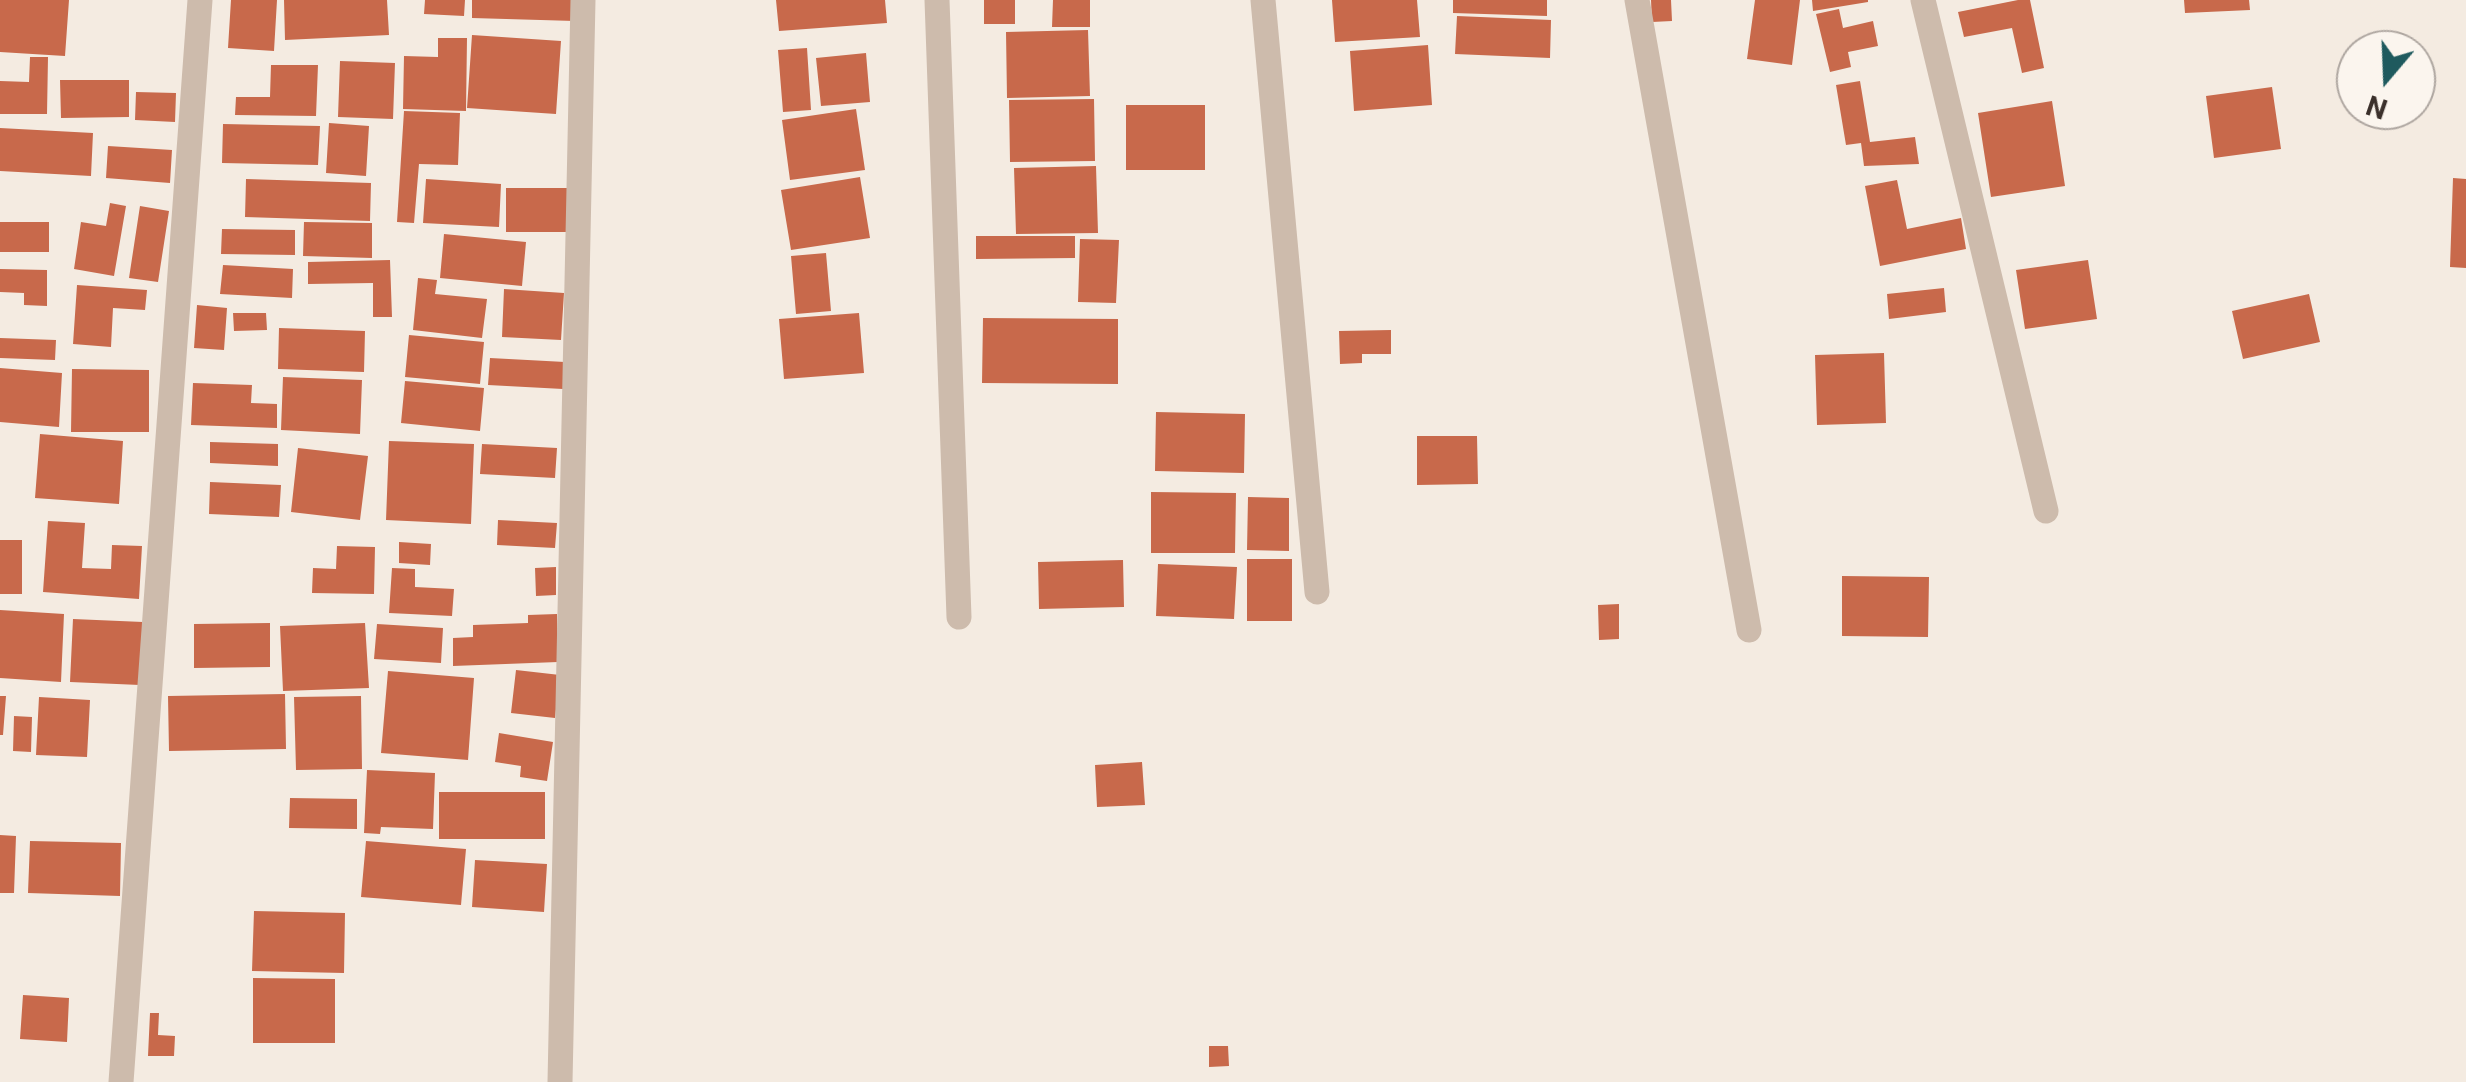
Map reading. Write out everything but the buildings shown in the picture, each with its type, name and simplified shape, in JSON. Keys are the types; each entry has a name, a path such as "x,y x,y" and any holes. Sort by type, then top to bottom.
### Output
{"street":[{"path":"122,1082 200,0"},
{"path":"560,1082 583,0"},
{"path":"937,0 959,617"},
{"path":"1263,0 1317,592"},
{"path":"1637,0 1749,630"},
{"path":"1924,0 2046,511"}]}
